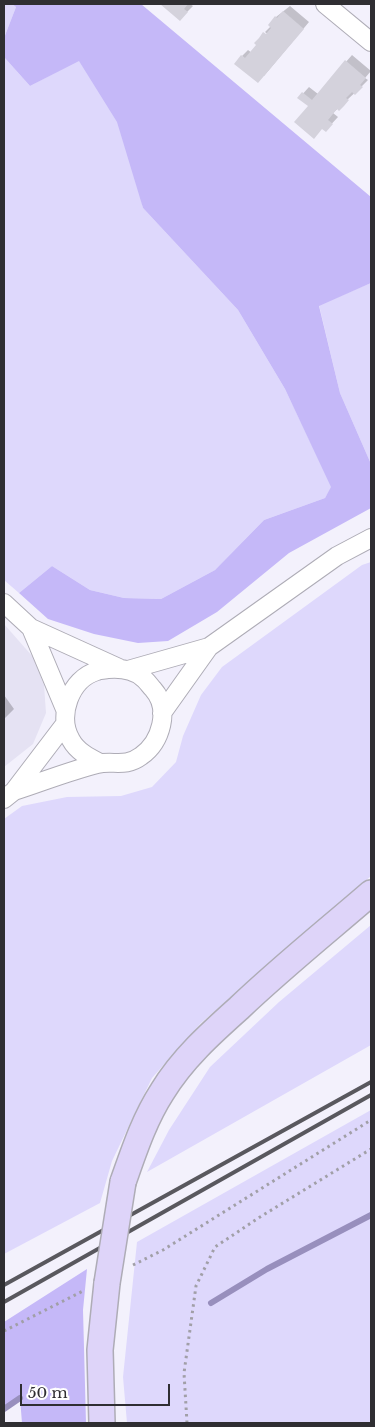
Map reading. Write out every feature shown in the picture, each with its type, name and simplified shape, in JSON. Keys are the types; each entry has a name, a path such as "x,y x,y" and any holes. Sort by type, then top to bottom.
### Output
{"main road":[{"path":"102,1423 100,1285 124,1182 141,1130 162,1091 184,1061 215,1029 271,978 371,894"}],"street":[{"path":"325,4 371,42"},
{"path":"162,713 209,647 337,556 371,538"},
{"path":"4,603 31,628 143,677 157,693 162,713 160,730 154,744 140,757 124,764 100,763 9,795"},
{"path":"31,628 65,717 70,740 84,755 100,763"},
{"path":"9,795 65,717 70,694 82,679 96,671 124,669 209,647"}],"path":[{"path":"127,1268 163,1250 371,1120"},
{"path":"187,1423 184,1374 196,1286 216,1248 260,1216 371,1149"},
{"path":"4,1332 100,1285"}],"shaded area":[{"path":"4,4 12,4 16,7 4,38"},
{"path":"12,4 141,4 371,197 371,283 319,306 340,393 371,464 371,508 289,553 217,612 168,641 138,643 94,634 48,619 19,593 52,566 90,590 124,598 161,599 215,570 264,520 325,498 331,487 285,389 238,310 143,208 117,122 79,61 30,86 4,57 4,38 16,7"},
{"path":"4,57 30,86 79,60 125,120 143,208 238,310 285,389 332,487 325,498 264,520 215,570 161,599 124,598 90,590 52,566 19,593 4,580"},
{"path":"371,283 371,464 340,393 319,305"},
{"path":"371,562 371,876 201,1023 152,1078 112,1161 100,1203 4,1254 4,819 22,806 67,797 121,796 152,787 176,762 183,736 201,695 222,667 362,565"},
{"path":"4,624 33,657 44,685 46,713 33,744 4,767"},
{"path":"371,925 371,1045 147,1172 169,1130 210,1067 279,1002"},
{"path":"371,1110 371,1423 127,1423 123,1377 137,1242"},
{"path":"87,1269 83,1310 86,1423 22,1423 20,1398 4,1409 4,1322"}],"building":[{"path":"160,4 188,4 184,9 188,12 180,21"},
{"path":"283,11 304,29 258,83 234,64 241,55 245,58 256,45 254,43 263,32 266,34 271,28 268,25 275,16 277,18"},
{"path":"345,60 366,78 360,85 363,87 355,95 352,92 346,98 349,100 339,111 337,109 328,120 333,124 326,132 322,129 314,139 294,122 308,106 297,98 302,92 312,100"}],"waterway":[{"path":"211,1303 267,1269 371,1215"},
{"path":"4,1409 20,1398"}],"railway":[{"path":"4,1285 371,1082"},
{"path":"4,1302 371,1095"}]}
